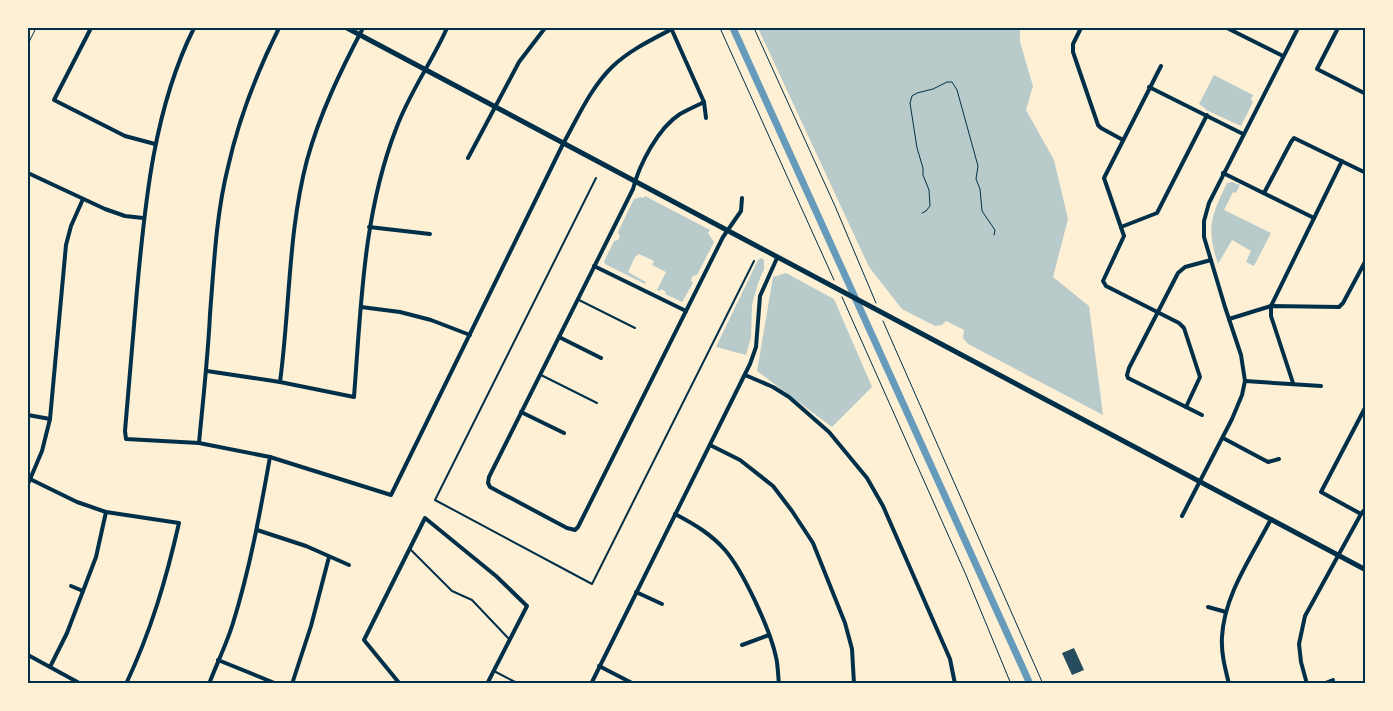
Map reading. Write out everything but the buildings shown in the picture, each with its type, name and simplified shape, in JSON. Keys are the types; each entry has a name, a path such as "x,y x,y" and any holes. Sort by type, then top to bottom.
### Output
{"street":[{"path":"92,28 54,100 125,136 155,144"},
{"path":"194,28 173,81 155,144 143,218 125,431 126,439 199,443 270,457 391,494 563,144 589,96 613,66 640,46 671,28 704,102 706,118"},
{"path":"199,443 214,272 227,167 241,118 260,66 279,28"},
{"path":"347,28 1366,570"},
{"path":"280,382 297,210 307,161 325,105 363,28"},
{"path":"206,372 280,382 354,397 369,227 379,178 396,128 424,69 447,28"},
{"path":"468,158 520,62 545,28"},
{"path":"1081,28 1073,44 1073,52 1098,124 1100,128 1123,140"},
{"path":"1227,28 1283,56"},
{"path":"1182,516 1238,406 1245,381 1241,355 1204,237 1204,221 1209,203 1298,28"},
{"path":"1338,28 1316,69 1366,94"},
{"path":"1161,66 1104,178 1124,236 1103,281 1106,286 1184,328 1200,376 1186,407"},
{"path":"1150,87 1244,134"},
{"path":"704,102 678,115 657,137 636,175 633,189 489,477 488,483 494,490 567,528 575,530 723,237 729,231 741,211 742,198"},
{"path":"1121,227 1157,213 1207,115"},
{"path":"1264,193 1294,138 1366,173"},
{"path":"1293,383 1271,316 1270,306 1342,161"},
{"path":"28,173 105,209 125,216 143,218"},
{"path":"1224,173 1314,218"},
{"path":"28,484 42,451 50,420 66,245 70,226 83,199"},
{"path":"369,227 430,234"},
{"path":"591,684 753,358 756,347 760,296 777,258"},
{"path":"1202,415 1128,378 1127,375 1178,273 1185,267 1211,260"},
{"path":"1229,319 1270,306 1339,307 1344,304 1366,260"},
{"path":"594,266 686,311"},
{"path":"361,308 400,312 431,320 470,335"},
{"path":"559,337 601,358"},
{"path":"745,375 773,387 789,397 829,432 867,478 883,506 950,659 955,684"},
{"path":"1245,381 1321,386"},
{"path":"1361,514 1321,492 1366,406"},
{"path":"521,412 564,433"},
{"path":"28,415 50,420"},
{"path":"1223,438 1268,462 1279,459"},
{"path":"710,445 740,460 772,486 792,511 813,543 845,623 852,650 854,684"},
{"path":"209,684 232,624 257,530 270,457"},
{"path":"30,479 77,502 106,512 179,523 168,574 156,612 126,684"},
{"path":"1307,684 1301,662 1299,644 1306,616 1366,508"},
{"path":"50,667 67,633 96,557 106,512"},
{"path":"676,514 705,532 732,558 769,635 776,657 779,684"},
{"path":"400,684 364,640 425,518 496,576 527,606 487,684"},
{"path":"1229,684 1223,662 1222,638 1226,612 1239,580 1271,519"},
{"path":"257,530 306,546 349,565"},
{"path":"292,684 311,626 329,557"},
{"path":"71,586 83,591"},
{"path":"636,592 662,604"},
{"path":"1208,606 1226,612"},
{"path":"742,645 769,635"},
{"path":"28,655 81,684"},
{"path":"218,660 276,684"},
{"path":"599,666 634,684"},
{"path":"1323,684 1333,680"}],"lane":[{"path":"596,178 435,500 592,584 754,261"},
{"path":"578,299 635,328"},
{"path":"540,374 597,403"},
{"path":"410,549 452,591 472,600 510,640"},
{"path":"494,671 519,684"}],"path":[{"path":"28,44 36,28"},
{"path":"720,28 966,575 1011,684"},
{"path":"754,28 1043,684"},
{"path":"922,213 928,210 930,206 929,190 923,175 923,168 917,148 910,103 912,96 917,93 952,82 957,90 978,166 976,179 980,189 982,211 995,230 994,235"}],"shaded area":[{"path":"758,28 1020,28 1020,42 1033,86 1026,110 1054,160 1068,219 1053,277 1089,306 1103,415 968,344 963,338 964,330 946,321 942,325 935,326 902,309 869,267"},
{"path":"1214,75 1253,95 1251,100 1253,102 1241,126 1206,110 1199,104"},
{"path":"1232,182 1240,185 1236,193 1233,192 1224,210 1271,233 1254,266 1246,262 1251,251 1232,240 1218,264 1214,252 1211,231 1214,214 1227,183"},
{"path":"645,196 710,230 708,233 714,242 697,275 693,276 691,280 693,283 682,302 665,294 666,292 661,289 660,291 657,290 666,272 652,265 654,261 639,254 635,257 628,272 646,282 645,284 604,262 614,241 620,237 618,232 634,199"},
{"path":"761,258 764,260 764,269 752,305 751,337 746,355 716,347 758,260"},
{"path":"786,273 834,299 872,387 832,427 757,371 773,277"}],"waterway":[{"path":"733,28 1030,684"}]}
